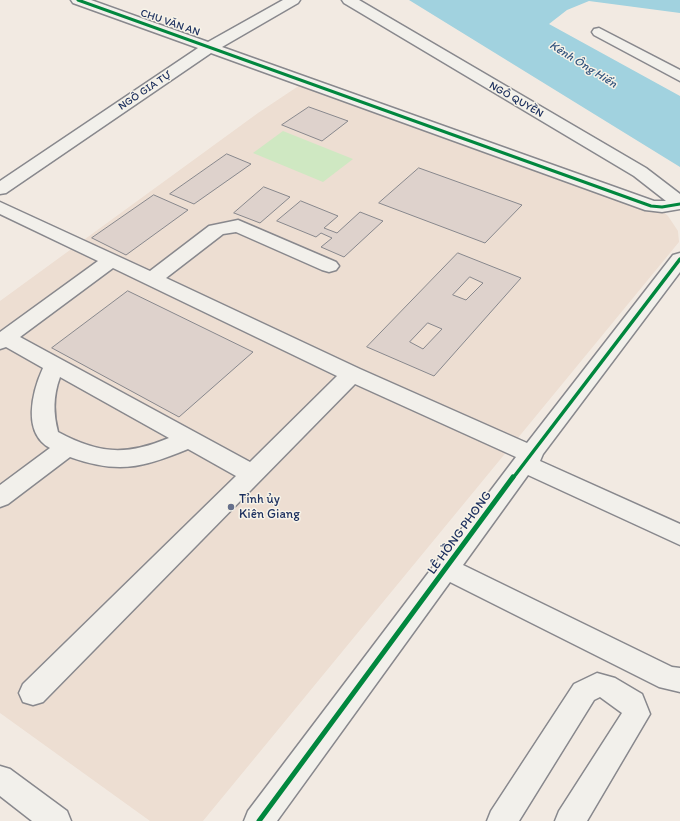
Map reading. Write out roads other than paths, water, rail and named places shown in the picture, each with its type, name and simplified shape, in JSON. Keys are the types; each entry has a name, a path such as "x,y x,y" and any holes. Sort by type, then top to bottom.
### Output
{"street":[{"name":"CHU VĂN AN","path":"78,0 651,206 662,207 680,204"},
{"name":"NGÔ GIA TỰ","path":"0,189 210,47 293,0"},
{"name":"NGÔ QUYỀN","path":"349,0 640,172 680,204"},
{"path":"599,32 673,65 680,76"},
{"path":"0,207 352,374 528,459 680,535"},
{"path":"152,279 216,230 238,226 329,266"},
{"name":"LÊ HỒNG PHONG","path":"259,821 446,568 680,259"},
{"path":"112,260 3,340 56,365 252,474"},
{"path":"56,365 44,389 44,426 48,436 66,448 98,458 130,459 156,452 190,439"},
{"path":"33,693 352,374"},
{"path":"0,498 66,448"},
{"path":"446,568 668,679 680,680"},
{"path":"502,821 584,692 597,685 605,686 632,703 636,714 570,821"},
{"path":"0,779 56,821"}],"water":[{"name":"Kênh Ông Hiển","path":"409,0 680,0 680,13 589,1 567,10 549,24 680,96 680,167"}],"place":[{"name":"Tỉnh ủy Kiên Giang","path":"231,507"}]}
